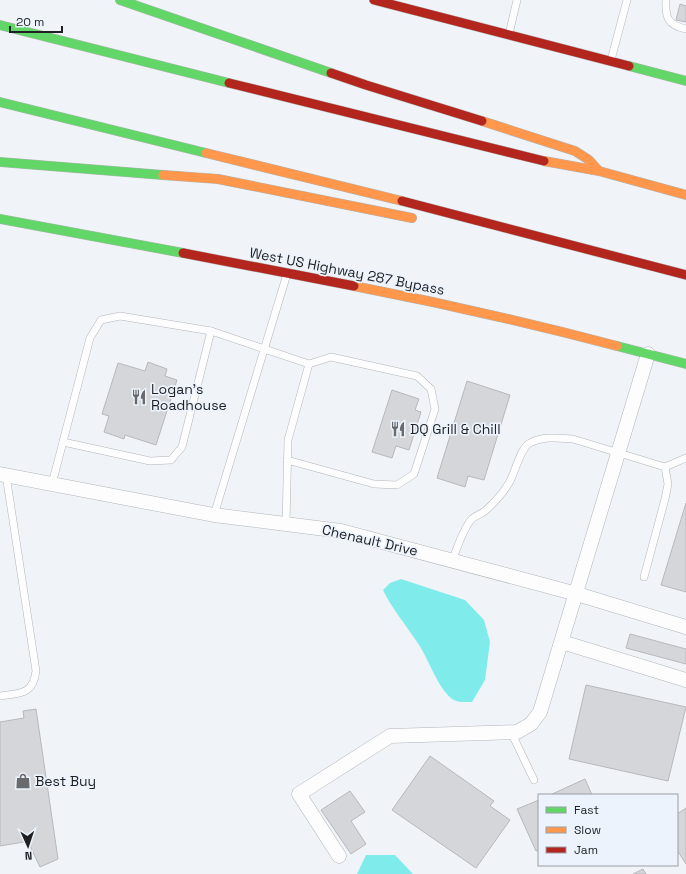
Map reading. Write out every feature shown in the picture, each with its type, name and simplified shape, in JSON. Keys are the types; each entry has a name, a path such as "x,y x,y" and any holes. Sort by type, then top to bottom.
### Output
{"main road":[{"path":"120,0 366,85 523,133 575,151 589,160 599,171"},
{"path":"374,0 686,81"},
{"path":"0,24 537,160 599,171 686,195"},
{"path":"0,102 450,213 686,275"},
{"path":"0,162 218,179 423,220"},
{"name":"West US Highway 287 Bypass","path":"0,219 435,302 565,332 686,364"},
{"path":"458,225 472,227 492,224"}],"street":[{"path":"339,856 299,794 390,736 517,732 530,724 540,712 577,594 648,354"},
{"name":"Chenault Drive","path":"3,474 214,515 342,531 577,594 686,627"},
{"path":"562,642 686,680"}],"lane":[{"path":"509,35 517,0"},
{"path":"610,62 627,0"},
{"path":"666,0 666,10 669,22 674,26 686,29"},
{"path":"214,515 287,273"},
{"path":"52,484 90,338 101,320 120,316 211,331 309,364 331,357 417,376 431,389 435,409 414,474 397,485 374,484 287,460"},
{"path":"63,442 150,461 171,460 182,447 211,331"},
{"path":"286,524 288,440 309,364"},
{"path":"452,561 462,537 472,520 486,510 499,497 510,482 520,456 529,443 544,438 573,440 665,467 686,458"},
{"path":"644,577 668,484 665,467"},
{"path":"0,696 28,690 34,682 36,671 3,474"},
{"path":"511,732 534,780"}],"water":[{"path":"401,579 465,600 484,620 490,642 485,680 472,702 456,701 446,693 421,649 387,597 383,590 390,583"},
{"path":"366,855 395,855 413,874 357,874"}],"building":[{"path":"680,4 686,6 686,22 676,20"},
{"name":"Logan's Roadhouse","path":"148,362 167,369 165,376 177,380 156,445 125,435 124,439 104,432 109,416 102,414 118,363 145,371"},
{"path":"467,381 510,395 484,480 468,476 465,487 437,478"},
{"name":"DQ Grill & Chill","path":"392,390 419,399 415,410 421,412 409,450 396,446 392,458 372,452"},
{"path":"686,503 686,592 661,585"},
{"path":"630,634 686,649 686,664 626,648"},
{"path":"586,685 686,707 668,781 569,759"},
{"name":"Best Buy","path":"36,709 58,859 40,867 30,846 30,841 0,846 0,722 24,718 23,711"},
{"path":"430,756 494,801 490,806 510,820 476,868 392,810"},
{"path":"585,779 592,794 552,794"},
{"path":"350,791 365,812 351,821 366,844 351,854 321,810"},
{"path":"538,800 538,850 536,851 517,809"},
{"path":"686,808 686,864 678,852 678,813"},
{"path":"643,869 646,874 633,874"}],"traffic: fast":[{"path":"120,0 331,73"},
{"path":"0,25 229,83"},
{"path":"629,66 686,81"},
{"path":"0,102 206,153"},
{"path":"0,162 163,175"},
{"path":"0,219 183,253"},
{"path":"617,346 686,364"}],"traffic: slow":[{"path":"482,121 575,151 589,160 598,170"},
{"path":"206,153 402,201"},
{"path":"544,161 599,171 686,195"},
{"path":"163,175 218,179 412,218"},
{"path":"354,286 420,299 552,329 617,346"}],"traffic: jam":[{"path":"374,0 629,66"},
{"path":"331,73 482,121"},
{"path":"229,83 544,161"},
{"path":"402,201 686,275"},
{"path":"183,253 354,286"}],"place":[{"name":"Logan's Roadhouse","path":"139,397"},
{"name":"DQ Grill & Chill","path":"398,429"},
{"name":"Best Buy","path":"23,781"}]}
